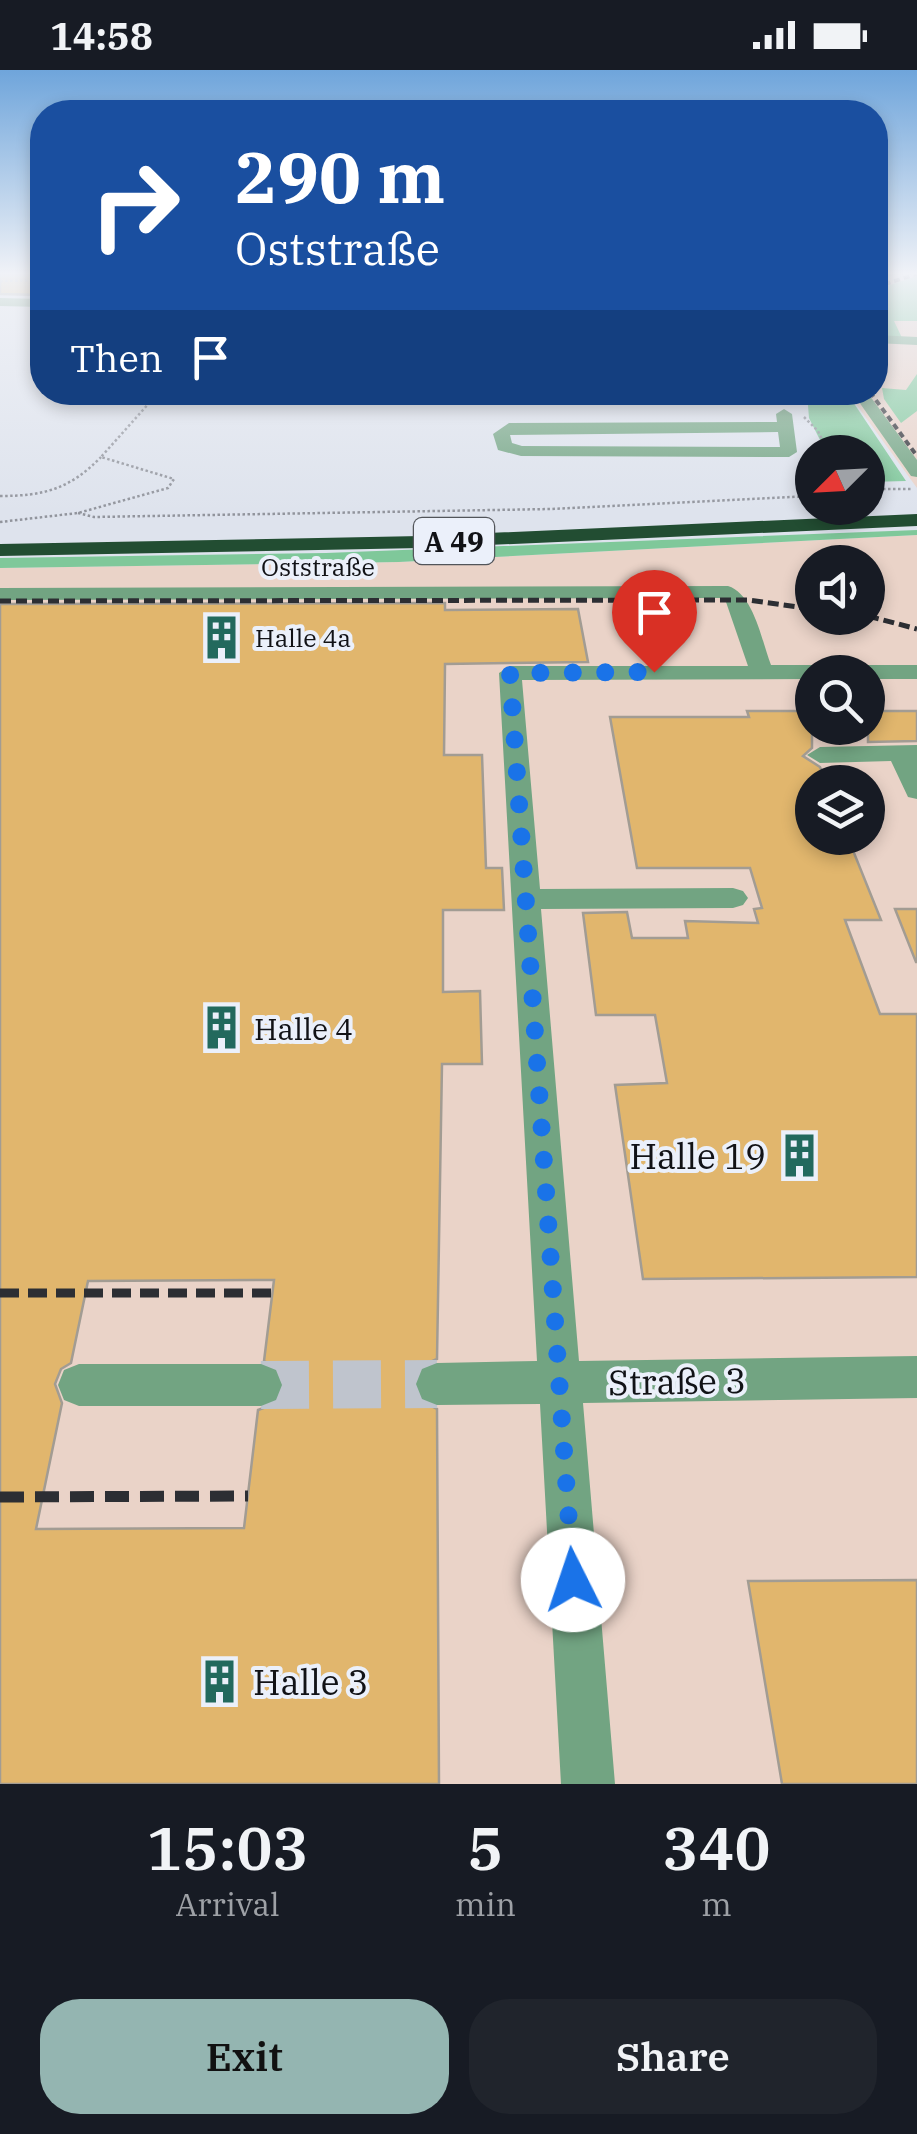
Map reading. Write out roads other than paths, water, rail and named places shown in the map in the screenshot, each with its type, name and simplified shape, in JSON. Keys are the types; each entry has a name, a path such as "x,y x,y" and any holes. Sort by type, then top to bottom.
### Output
{"highway":[{"name":"A 49","path":"0,537 422,531 908,510"},
{"name":"A 49","path":"0,550 404,543 908,510"}],"street":[{"path":"868,405 917,472"},
{"path":"788,417 789,452 521,452 504,446 502,434 509,428 788,417"},
{"name":"Oststraße","path":"0,594 728,592 736,600 762,672"},
{"path":"588,1784 510,673 917,672"},
{"path":"820,755 908,754 917,791"},
{"path":"525,899 733,898"},
{"name":"Straße 3","path":"437,1384 917,1377"},
{"path":"80,1385 262,1385"}],"tunnel":[{"path":"261,1385 437,1384"}],"railway":[{"path":"880,405 917,456"},
{"path":"0,601 748,600 795,607"},
{"path":"885,621 917,629"},
{"path":"0,1293 273,1293"},
{"path":"0,1497 248,1496"}],"place":[{"name":"Halle 4a","path":"222,637"},
{"name":"Halle 4","path":"221,1028"},
{"name":"Halle 19","path":"799,1156"},
{"name":"Halle 3","path":"220,1682"}]}
